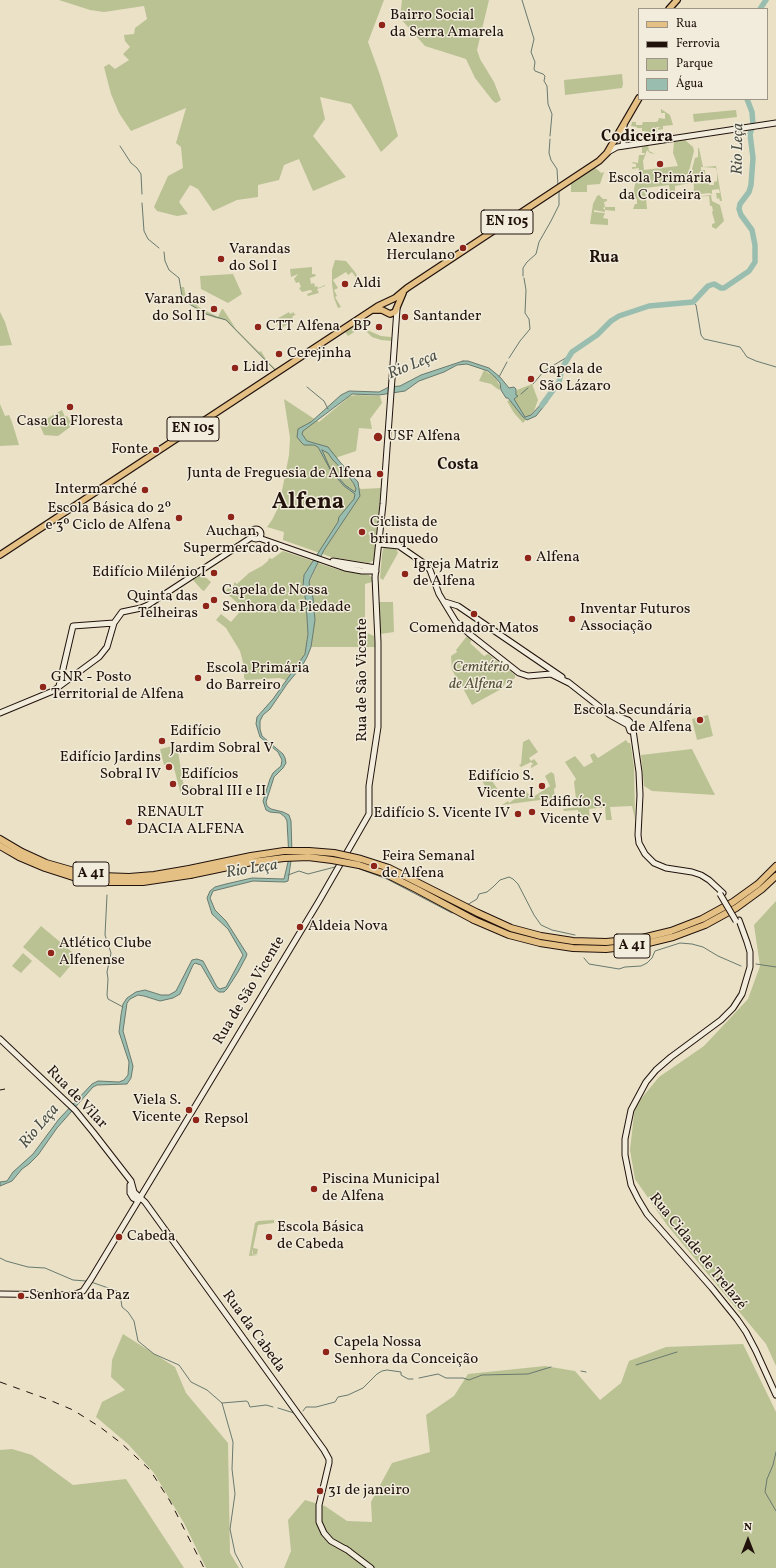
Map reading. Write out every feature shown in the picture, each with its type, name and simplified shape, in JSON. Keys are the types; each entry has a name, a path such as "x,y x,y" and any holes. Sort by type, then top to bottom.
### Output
{"highway":[{"name":"A 41","path":"0,839 22,852 46,863 88,874 129,877 189,872 284,858 308,857 359,865 386,874 416,888 474,920 509,934 553,945 573,948 606,949 640,945 673,937 704,925 736,908 762,889 776,876"},
{"name":"A 41","path":"0,846 19,857 45,868 73,877 99,882 130,883 155,882 251,856 284,851 334,853 361,859 389,868 511,928 541,936 573,941 593,942 638,939 671,931 702,919 733,902 758,884 776,866"}],"main road":[{"path":"670,8 677,0"},
{"name":"EN 105","path":"0,555 373,310 389,301 404,289 599,161 607,153 638,100"},
{"path":"373,310 380,310 388,313 395,312 404,289"},
{"path":"388,313 384,308 389,301 396,302 397,308"}],"street":[{"path":"607,153 623,144 749,128 776,123"},
{"path":"623,144 625,124"},
{"path":"616,138 620,138 623,144"},
{"name":"Rua de São Vicente","path":"0,1294 73,1295 83,1292 369,814 369,786 378,727 376,601 377,569 393,381 397,308"},
{"path":"388,313 396,319 397,323"},
{"path":"252,537 251,531 254,529 258,530 260,536"},
{"path":"0,713 53,690 104,652 110,640 114,623 122,612 148,605 252,537 255,539 260,536"},
{"path":"260,536 345,568 377,569"},
{"path":"380,544 399,546 425,564 430,570 443,601 456,622 519,673 528,676 551,674"},
{"name":"Rua de São Vicente","path":"377,569 376,562 380,544"},
{"path":"366,568 376,562"},
{"path":"366,568 377,578"},
{"path":"443,601 458,606 569,683"},
{"path":"59,686 73,626 114,623"},
{"path":"540,674 543,665"},
{"path":"543,665 551,674 569,683"},
{"name":"Rua Cidade de Trelazé","path":"569,683 609,713 624,720 629,727 635,747 639,779 638,835 640,844 645,854 654,863 666,868 696,874 709,880 720,892 738,920 750,952 750,967 742,994 733,1008 721,1020 671,1057 656,1070 646,1082 631,1110 625,1139 625,1155 631,1185 647,1214 737,1319 756,1351 776,1395"},
{"name":"Rua de Vilar","path":"0,1039 74,1110 93,1132 128,1179 132,1196 136,1199 140,1198"},
{"name":"Rua da Cabeda","path":"140,1198 145,1202 324,1450 329,1459 329,1463 319,1505 319,1514 330,1535 371,1568"}],"green space":[{"path":"59,0 384,0 368,42 380,75 398,136 381,152 351,104 320,97 325,119 313,136 346,177 313,191 299,159 284,165 279,180 258,185 258,197 237,200 213,211 198,189 190,185 179,202 188,214 177,216 157,211 154,207 168,176 183,168 181,147 176,143 186,108 131,131 119,113 111,94 104,67 109,64 115,69 129,60 123,54 130,47 125,41 124,35 134,34 135,28 147,19 144,6 104,12 90,10"},
{"path":"402,0 489,0 477,50 480,59 494,82 501,100 496,103 493,101 475,78 466,59 425,46 400,18"},
{"path":"622,74 622,88 565,95 564,80"},
{"path":"661,109 670,115 673,125 663,126 663,129 658,130 658,128 661,127 656,127 657,132 653,132 653,140 652,136 649,140 648,133 642,131 642,128 631,126 632,122 636,122 636,125 642,125 643,122 656,122 659,118 665,119 665,113 661,113"},
{"path":"736,110 737,117 694,122 693,114"},
{"path":"685,140 693,147 694,151 688,175 682,176 684,183 688,182 689,180 690,183 675,186 675,191 670,191 669,185 645,188 647,209 633,209 635,204 637,204 637,199 635,199 635,196 634,197 634,189 639,168 632,169 632,167 636,167 636,164 632,163 638,163 639,155 644,155 645,153 642,153 642,147 648,145 649,151 655,154 650,153 647,150 643,161 644,170 678,166 673,153 674,142"},
{"path":"699,148 703,167 716,166 716,168 701,167 701,170 705,170 706,183 709,182 709,185 714,185 714,182 717,181 717,172 722,201 720,201 719,198 717,199 716,193 720,193 719,189 712,190 712,194 693,195 694,187 692,169 695,158 698,157"},
{"path":"594,167 601,173 604,172 600,184 587,185 587,192 571,192 571,183"},
{"path":"599,195 603,199 607,199 607,201 604,202 605,207 603,208 605,212 594,210 594,212 605,213 603,218 608,219 608,225 590,224 593,204"},
{"path":"711,195 712,201 720,205 724,221 716,229 712,227 712,224 715,223 709,196 693,197"},
{"path":"605,207 615,207 615,211 605,210"},
{"path":"335,260 346,261 362,284 360,286 352,272 348,275 346,272 333,280 338,288 334,290 337,296 335,297 341,307 338,308 334,298 332,284 332,270"},
{"path":"312,267 312,274 315,274 316,276 310,278 311,284 314,283 315,287 317,286 318,288 325,286 317,289 319,293 308,296 307,294 312,291 302,292 299,288 301,287 299,282 296,283 294,279 298,274 291,277 290,269"},
{"path":"233,274 242,294 228,303 201,289 200,276"},
{"path":"181,287 184,287 186,298 200,298 197,306 218,317 223,309 236,329 259,352 261,351 267,361 277,370 274,369 226,320 205,314 182,299"},
{"path":"0,312 5,322 12,345 0,346"},
{"path":"289,312 290,314 294,312 294,314 296,314 292,317 294,320 280,329 275,320"},
{"path":"362,321 367,330 381,336 391,337 392,341 372,337 362,327 348,336 345,332"},
{"path":"484,370 495,377 501,388 499,390 491,384 479,381"},
{"path":"532,384 538,400 534,411 523,423 514,413 507,401 514,399 517,390"},
{"path":"350,396 380,396 382,403 370,419 372,429 359,428 356,451 333,460 354,484 361,489 381,488 374,560 369,563 331,557 283,540 284,532 267,527 279,506 289,455 290,438 284,399 319,422"},
{"path":"0,404 5,416 9,415 19,445 0,446"},
{"path":"62,410 65,417 67,416 73,425 58,436 44,435 39,423"},
{"path":"385,547 396,548 398,553 383,580 380,578 382,555"},
{"path":"283,551 313,561 304,575 303,586 306,602 308,634 305,654 286,680 279,678 246,680 244,678 244,666 240,651 226,628 216,620 221,614 231,622 243,608 224,591 234,585 234,582 237,584 249,573 262,566 268,561 269,558 272,559"},
{"path":"318,563 339,570 369,575 373,578 372,582 365,584 365,632 374,636 375,647 311,647 315,620 313,598 309,583"},
{"path":"201,573 211,582 204,591 193,580 193,578"},
{"path":"378,602 393,602 394,632 380,634"},
{"name":"Cemitério de Alfena 2","path":"467,636 472,639 470,643 484,656 488,654 515,675 515,678 505,684 503,688 472,705 452,670 451,656 457,652 456,650"},
{"path":"708,715 713,736 697,740 692,719"},
{"path":"529,739 538,752 529,758 531,761 534,759 538,764 531,768 533,764 531,762 521,767 519,765 521,764 523,742"},
{"path":"626,740 630,743 634,767 635,819 632,806 610,807 612,820 606,820 605,807 589,809 590,819 579,821 578,810 564,811 563,809 577,807 574,782 576,779 565,762 575,756 584,767 593,762 590,755 594,753 598,758"},
{"path":"177,745 184,788 194,786 191,794 181,795 173,764 164,765 160,749"},
{"path":"692,749 715,795 652,791 644,786 641,755"},
{"path":"551,772 554,774 556,787 554,789 555,798 502,805 508,801 509,803 526,791 533,797 550,786 545,776"},
{"path":"489,776 500,793 493,798 482,781"},
{"path":"776,901 776,1366 766,1344 667,1225 635,1179 630,1150 635,1106 659,1077 704,1046 748,999 760,966 754,925"},
{"name":"Atlético Clube Alfenense","path":"41,926 78,957 60,978 23,947"},
{"path":"23,953 32,961 21,973 12,966"},
{"path":"274,1220 274,1223 258,1225 253,1248 258,1249 257,1254 253,1254 253,1249 252,1254 258,1255 249,1256 255,1223 258,1221"},
{"path":"123,1334 175,1367 186,1393 228,1443 230,1553 239,1568 206,1568 184,1523 154,1473 128,1444 96,1417 102,1402 125,1390 111,1377 112,1360"},
{"path":"743,1344 776,1412 776,1568 284,1568 291,1551 288,1520 305,1500 325,1506 347,1521 372,1522 371,1502 392,1463 430,1452 426,1415 454,1396 468,1374 545,1366 575,1371 600,1400 621,1383 629,1361 666,1347"},
{"path":"12,1449 32,1455 73,1485 126,1479 184,1568 0,1568 0,1450"}],"water":[{"path":"463,361 468,361 489,368 500,377 509,388 514,387 516,389 516,395 518,396 514,399 525,417 531,415 545,400 548,401 536,416 527,420 508,398 506,398 501,390 500,383 488,371 467,364 457,365 444,372 419,381 405,391 379,395 352,394 303,431 302,434 307,441 328,447 358,482 360,496 324,550 310,579 309,583 313,598 315,620 311,647 307,657 302,666 287,684 270,709 263,715 260,721 262,736 283,754 286,763 274,777 266,802 267,806 271,809 289,815 291,821 292,854 288,881 253,881 213,891 210,898 215,910 226,921 247,954 227,989 224,992 219,992 215,989 201,965 195,963 180,994 173,998 160,1001 138,995 130,999 127,1003 123,1031 133,1066 131,1078 127,1084 97,1085 93,1087 57,1128 38,1155 22,1169 12,1181 0,1186 0,1182 7,1181 13,1172 33,1154 59,1119 92,1084 98,1081 119,1082 124,1080 128,1075 129,1062 119,1032 123,1004 127,998 136,992 145,990 161,995 169,995 176,991 192,960 197,959 203,961 217,987 220,989 226,987 243,955 228,929 212,914 207,898 210,891 215,887 252,878 284,879 289,858 287,821 280,813 266,810 263,801 270,779 273,773 281,766 282,760 278,752 260,737 256,724 257,717 273,699 305,654 308,634 306,602 303,586 304,575 338,522 339,517 354,499 355,494 344,486 331,471 318,447 314,445 304,445 301,442 297,437 298,429 311,422 341,395 349,391 379,392 389,387 400,386 421,375","holes":["322,450 328,453 354,484 356,489 355,492 345,485 330,468"]}],"waterway":[{"path":"522,0 534,39 531,52 535,62 534,69 545,76 544,81 547,86 548,104 552,114 550,136"},
{"name":"Rio Leça","path":"761,8 766,0"},
{"name":"Rio Leça","path":"542,405 559,382 562,368 572,352 597,335 611,321 619,316 649,306 693,302 708,286 714,284 724,288 749,271 755,262 755,245 752,230 741,215 739,209 740,204 749,192 751,185 753,158 750,134 753,125 752,112 747,100"},
{"path":"550,139 549,153 551,160 557,169 558,186"},
{"path":"120,146 131,163 141,174 142,194"},
{"path":"523,276 523,268 536,254 539,242 559,205 559,191"},
{"path":"142,203 144,231 148,239 159,248"},
{"path":"164,252 165,261 169,270 179,278 182,296 186,302 206,314 226,320 276,371"},
{"path":"509,358 530,329 529,319 525,313 526,290 524,278"},
{"path":"693,302 696,305 701,335 704,339 740,347 747,357 776,367"},
{"name":"Rio Leça","path":"533,384 544,371 569,356"},
{"path":"499,377 507,362"},
{"path":"307,387 324,401 328,409"},
{"name":"Rio Leça","path":"521,394 528,388"},
{"path":"288,875 299,871 308,874 335,867"},
{"path":"357,868 387,879 452,913 454,912"},
{"path":"467,905 477,899 479,894 487,892 500,880 509,877 518,884 534,915 541,925 552,930 575,935"},
{"path":"107,895 105,935 111,953 107,972 107,995 108,999 123,1007"},
{"path":"584,958 589,964 619,969 641,966 652,958 655,951 680,943 703,947 718,956 741,966"},
{"path":"756,964 776,967"},
{"path":"0,1258 28,1267 45,1268 73,1280 86,1281"},
{"path":"91,1282 117,1291"},
{"path":"120,1294 122,1307 128,1312 134,1321 138,1341 154,1354 179,1365 191,1382 207,1390 222,1403 233,1442 232,1469 235,1494 230,1529 235,1553 243,1568"},
{"path":"636,1365 677,1352"},
{"path":"419,1378 438,1374 446,1378 463,1378 469,1380 482,1375 528,1374 551,1367"},
{"path":"303,1411 306,1407 316,1407 335,1402 338,1397 348,1395 363,1388 382,1371 387,1370 401,1372 401,1375 408,1379 413,1379"},
{"path":"581,1371 586,1372"},
{"path":"222,1403 246,1401 250,1407 266,1405 273,1407"},
{"path":"278,1408 294,1413"},
{"path":"776,1452 773,1465 767,1479 765,1492 776,1511"}],"railway":[{"path":"0,1090 5,1089"},
{"path":"0,1382 73,1410 100,1427 121,1443 150,1470 170,1501 204,1568"}],"place":[{"name":"Bairro Social da Serra Amarela","path":"382,25"},
{"name":"Escola Primária da Codiceira","path":"660,164"},
{"name":"Alexandre Herculano","path":"463,248"},
{"name":"Varandas do Sol I","path":"221,259"},
{"name":"Aldi","path":"345,284"},
{"name":"Varandas do Sol II","path":"214,309"},
{"name":"Santander","path":"405,317"},
{"name":"CTT Alfena","path":"258,327"},
{"name":"BP","path":"379,327"},
{"name":"Cerejinha","path":"279,354"},
{"name":"Lidl","path":"235,368"},
{"name":"Capela de São Lázaro","path":"531,379"},
{"name":"Casa da Floresta","path":"70,407"},
{"name":"USF Alfena","path":"378,437"},
{"name":"Fonte","path":"156,450"},
{"name":"Junta de Freguesia de Alfena","path":"380,474"},
{"name":"Intermarché","path":"145,490"},
{"name":"Auchan Supermercado","path":"231,517"},
{"name":"Escola Básica do 2º e 3º Ciclo de Alfena","path":"179,518"},
{"name":"Ciclista de brinquedo","path":"362,532"},
{"name":"Alfena","path":"528,558"},
{"name":"Edifício Milénio I","path":"214,573"},
{"name":"Igreja Matriz de Alfena","path":"405,574"},
{"name":"Capela de Nossa Senhora da Piedade","path":"214,600"},
{"name":"Quinta das Telheiras","path":"206,606"},
{"name":"Comendador Matos","path":"474,614"},
{"name":"Inventar Futuros Associação","path":"572,619"},
{"name":"Escola Primária do Barreiro","path":"198,678"},
{"name":"GNR - Posto Territorial de Alfena","path":"43,687"},
{"name":"Escola Secundária de Alfena","path":"700,720"},
{"name":"Edifício Jardim Sobral V","path":"162,741"},
{"name":"Edifício Jardins Sobral IV","path":"169,767"},
{"name":"Edifícios Sobral III e II","path":"173,784"},
{"name":"Edifício S. Vicente I","path":"542,786"},
{"name":"Edificío S. Vicente V","path":"532,812"},
{"name":"Edifício S. Vicente IV","path":"518,814"},
{"name":"RENAULT DACIA ALFENA","path":"129,822"},
{"name":"Feira Semanal de Alfena","path":"374,866"},
{"name":"Aldeia Nova","path":"300,927"},
{"name":"Atlético Clube Alfenense","path":"51,953"},
{"name":"Viela S. Vicente","path":"189,1110"},
{"name":"Repsol","path":"196,1120"},
{"name":"Piscina Municipal de Alfena","path":"314,1189"},
{"name":"Cabeda","path":"119,1237"},
{"name":"Escola Básica de Cabeda","path":"269,1237"},
{"name":"Senhora da Paz","path":"21,1296"},
{"name":"Capela Nossa Senhora da Conceição","path":"326,1352"},
{"name":"31 de janeiro","path":"320,1491"}],"district":[{"name":"Codiceira","path":"637,138"},
{"name":"Rua","path":"604,259"},
{"name":"Costa","path":"458,466"},
{"name":"Alfena","path":"308,504"}]}
